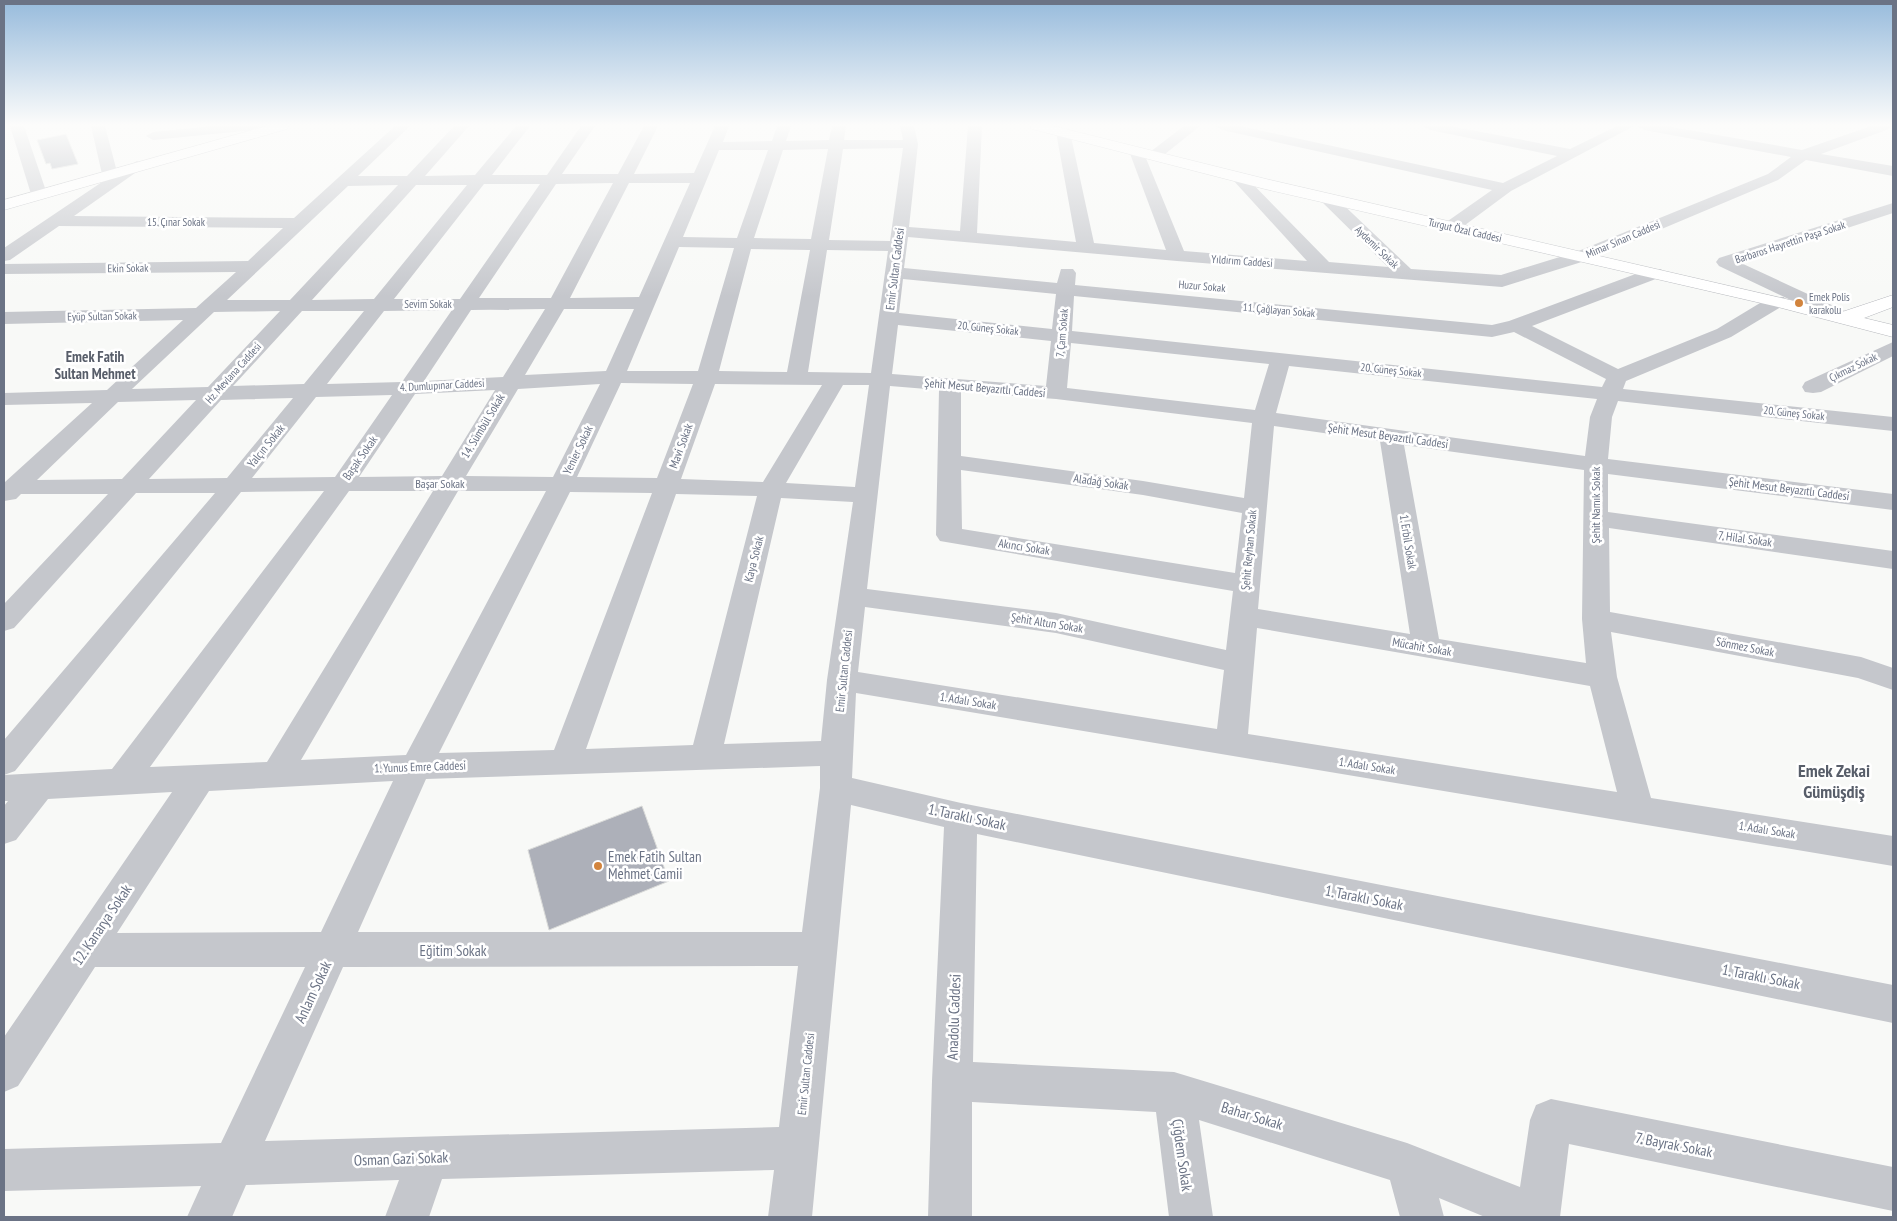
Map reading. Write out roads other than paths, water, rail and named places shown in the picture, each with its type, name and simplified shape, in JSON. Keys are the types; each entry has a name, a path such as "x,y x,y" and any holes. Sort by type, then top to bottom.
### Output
{"main road":[{"path":"4,205 78,183"},
{"name":"Turgut Özal Caddesi","path":"1263,183 1777,301 1893,331"},
{"path":"1844,318 1893,301"}],"street":[{"path":"35,183 39,194"},
{"path":"4,256 111,183"},
{"path":"9,492 342,183"},
{"name":"Hz. Mevlana Caddesi","path":"4,621 294,305 410,183"},
{"name":"Yalçın Sokak","path":"4,762 234,485 479,183"},
{"name":"Başak Sokak","path":"121,782 342,484 548,183"},
{"name":"14. Sümbül Sokak","path":"276,774 558,303 622,183"},
{"name":"Yenier Sokak","path":"416,767 562,483 614,376 699,183"},
{"name":"Mavi Sokak","path":"565,762 707,376 744,242 764,183"},
{"path":"797,377 830,183"},
{"name":"Emir Sultan Caddesi","path":"790,1217 836,788 836,753 842,680 889,318 904,183"},
{"path":"968,238 971,183"},
{"path":"1073,183 1086,248"},
{"path":"1148,183 1177,256"},
{"path":"1244,183 1324,268"},
{"path":"1482,183 1505,188"},
{"path":"1451,226 1515,183"},
{"name":"Mimar Sinan Caddesi","path":"1582,256 1759,183"},
{"name":"Aydemir Sokak","path":"1327,198 1406,274"},
{"name":"Barbaros Hayrettin Paşa Sokak","path":"1844,318 1725,262 1893,208"},
{"name":"15. Çınar Sokak","path":"55,221 298,223"},
{"path":"12,233 38,233"},
{"name":"Yıldırım Caddesi","path":"897,252 968,238 1502,282 1582,256"},
{"path":"674,242 820,244 897,252"},
{"name":"11. Çağlayan Sokak","path":"897,252 1066,282 1492,331 1655,273"},
{"name":"Ekin Sokak","path":"4,269 252,266"},
{"name":"7. Çam Sokak","path":"1056,394 1066,282"},
{"path":"1510,326 1613,385 1724,333 1777,301"},
{"name":"Sevim Sokak","path":"205,310 294,305 646,302"},
{"name":"Eyüp Sultan Sokak","path":"4,318 205,310"},
{"name":"20. Güneş Sokak","path":"889,318 1281,358 1613,385 1893,424"},
{"name":"Çıkmaz Sokak","path":"1813,387 1893,348"},
{"name":"Şehit Reyhan Sokak","path":"1230,745 1253,507 1264,418 1281,358"},
{"name":"4. Dumlupınar Caddesi","path":"4,400 113,395 408,388 614,376 881,379"},
{"name":"Kaya Sokak","path":"706,756 771,489 837,378"},
{"name":"Şehit Mesut Beyazıtlı Caddesi","path":"881,379 1056,394 1264,418 1596,465 1893,502"},
{"name":"Akıncı Sokak","path":"950,385 949,535 1246,584"},
{"name":"Şehit Namık Sokak","path":"1613,385 1601,417 1596,465 1596,619 1602,677 1638,809"},
{"name":"1. Erbil Sokak","path":"1390,436 1426,648"},
{"name":"Aladağ Sokak","path":"949,461 1143,488 1253,507"},
{"name":"Başar Sokak","path":"9,492 234,485 562,483 771,489 866,496"},
{"name":"7. Hilal Sokak","path":"1596,518 1893,560"},
{"name":"Şehit Altun Sokak","path":"853,596 1056,623 1239,663"},
{"name":"Mücahit Sokak","path":"1243,616 1602,677"},
{"name":"Sönmez Sokak","path":"1596,619 1861,668 1893,679"},
{"name":"1. Adalı Sokak","path":"842,680 1230,745 1893,851"},
{"name":"1. Yunus Emre Caddesi","path":"4,788 416,767 836,753"},
{"name":"Anlam Sokak","path":"209,1217 416,767"},
{"name":"12. Kanarya Sokak","path":"4,1072 200,778"},
{"path":"4,830 39,786"},
{"name":"1. Taraklı Sokak","path":"836,788 961,817 1893,1004"},
{"name":"Anadolu Caddesi","path":"950,1217 952,1081 961,817"},
{"name":"Eğitim Sokak","path":"86,950 820,949"},
{"name":"Bahar Sokak","path":"952,1081 1174,1092 1407,1164 1537,1217"},
{"name":"Çiğdem Sokak","path":"1174,1092 1190,1217"},
{"name":"7. Bayrak Sokak","path":"1537,1217 1551,1120 1893,1189"},
{"name":"Osman Gazi Sokak","path":"4,1170 798,1148"},
{"path":"407,1217 428,1159"},
{"path":"1407,1164 1422,1217"}],"place":[{"name":"Emek Polis karakolu","path":"1799,303"},
{"name":"Emek Fatih Sultan Mehmet Camii","path":"598,866"}],"district":[{"name":"Emek Fatih Sultan Mehmet","path":"95,366"},
{"name":"Emek Zekai Gümüşdiş","path":"1834,781"}]}
